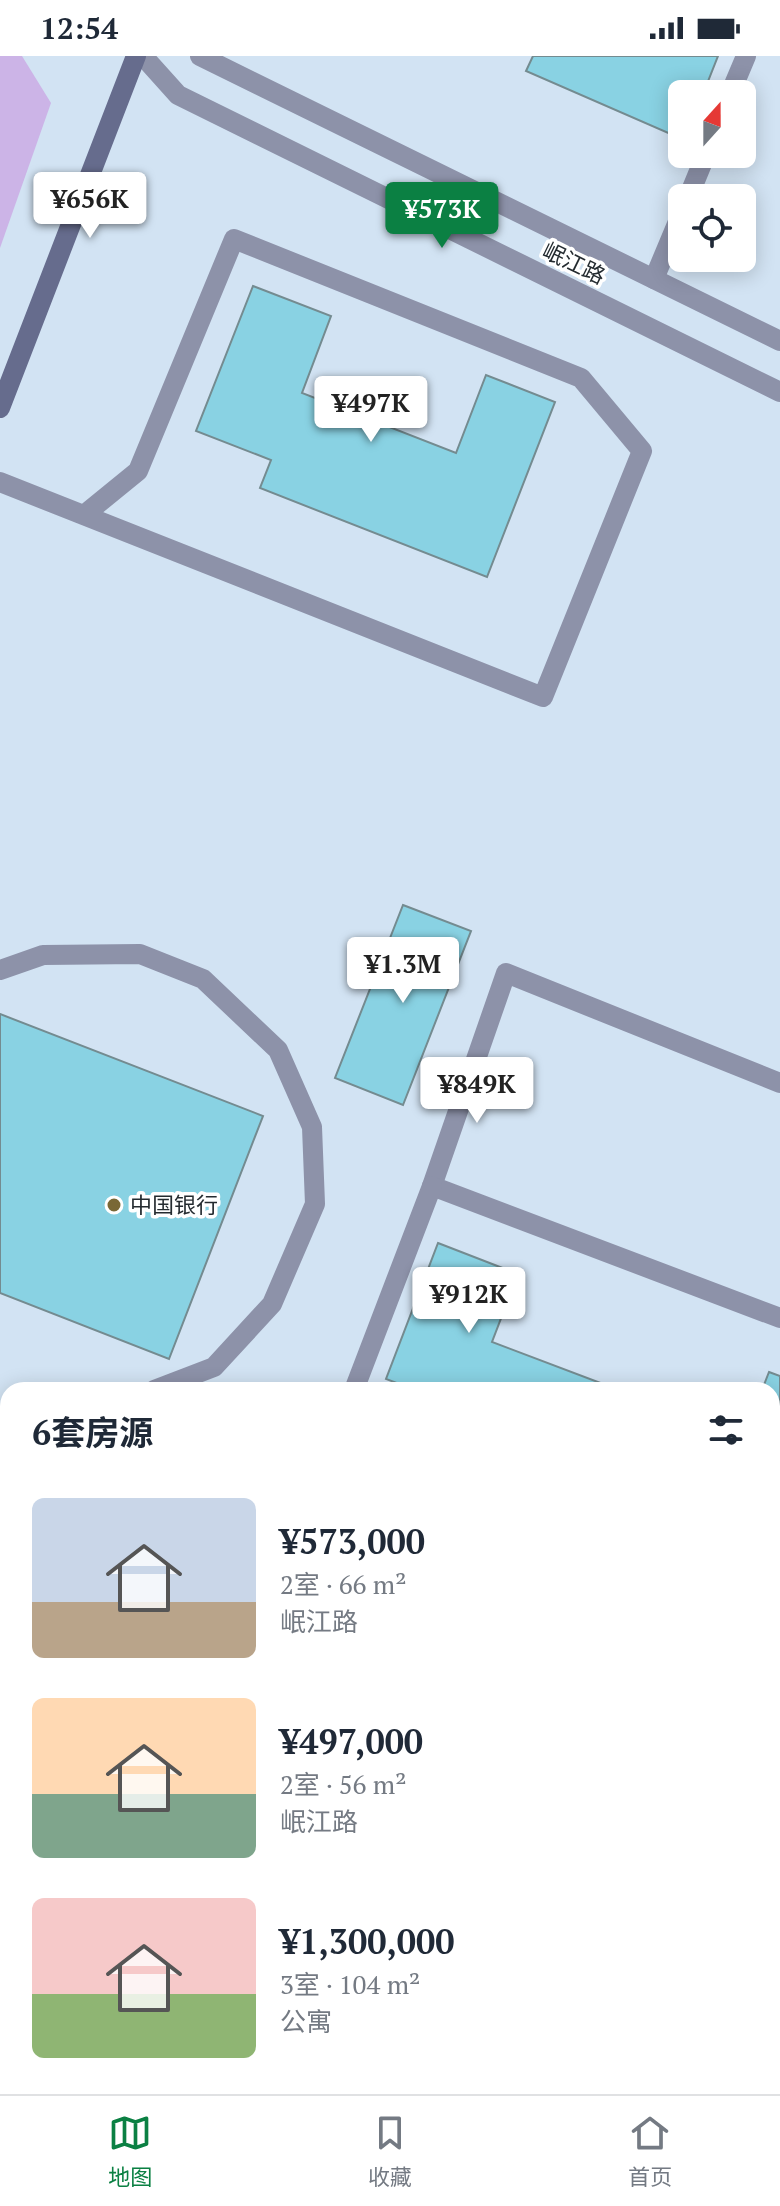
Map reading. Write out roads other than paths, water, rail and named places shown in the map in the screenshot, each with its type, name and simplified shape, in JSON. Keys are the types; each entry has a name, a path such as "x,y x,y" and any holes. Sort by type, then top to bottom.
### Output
{"main road":[{"path":"0,408 136,56"}],"street":[{"name":"岷江路","path":"143,56 178,95 780,392"},
{"name":"岷江路","path":"200,56 780,341"},
{"path":"736,80 746,56"},
{"path":"0,482 543,697 642,451 581,378 234,239 138,471 84,515"},
{"path":"654,279 668,246"},
{"path":"0,970 43,955 140,954 203,979 278,1050 312,1127 315,1204 272,1304 214,1367 175,1382"},
{"path":"357,1382 432,1186 506,973 780,1083"},
{"path":"432,1186 780,1318"}],"place":[{"name":"中国银行","path":"114,1205"}]}
